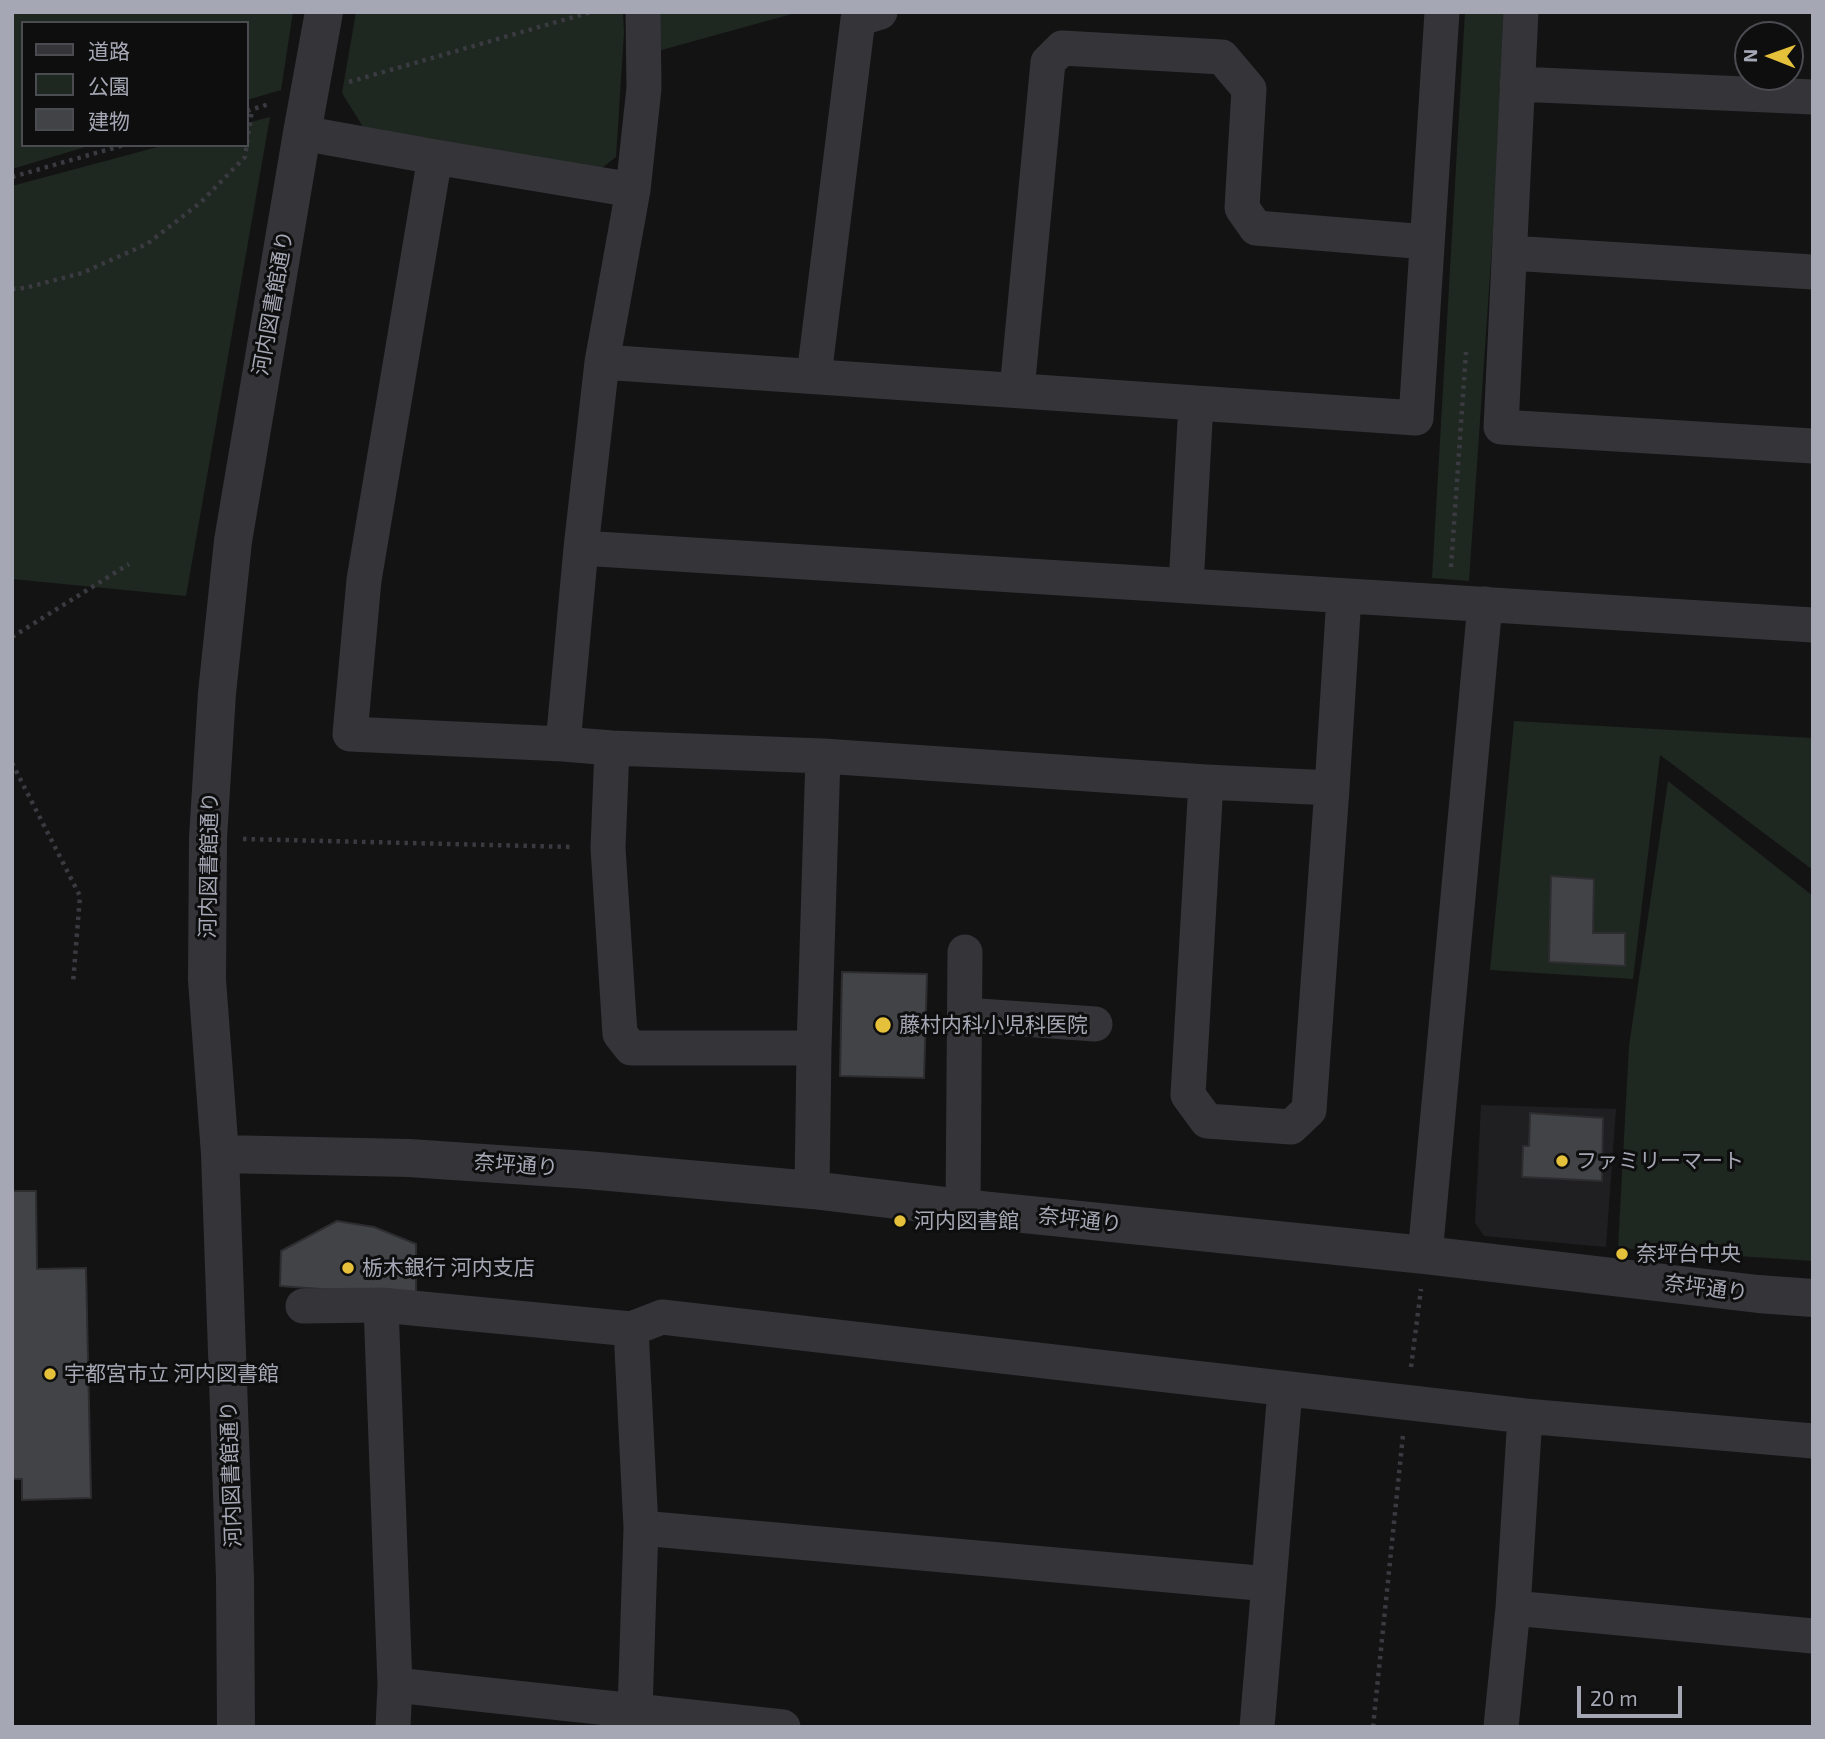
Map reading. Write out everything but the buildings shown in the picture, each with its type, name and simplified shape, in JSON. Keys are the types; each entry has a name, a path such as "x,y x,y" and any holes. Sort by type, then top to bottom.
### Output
{"street":[{"name":"河内図書館通り","path":"236,1727 235,1579 220,1154 208,980 208,838 217,693 228,580 324,12"},
{"path":"563,744 602,362 633,190 644,88 643,12"},
{"path":"814,376 859,19 880,12"},
{"path":"602,362 1416,418 1442,12"},
{"path":"1521,12 1501,427 1813,446"},
{"path":"1017,390 1048,62 1062,48 1222,57 1249,89 1242,208 1256,228 1427,242"},
{"path":"1517,84 1813,97"},
{"path":"302,133 633,190"},
{"path":"435,157 364,580 350,734 823,756 1332,788"},
{"path":"1510,253 1813,272"},
{"path":"1186,586 1196,403"},
{"path":"581,548 1813,625"},
{"path":"1206,782 1188,1096 1207,1121 1291,1127 1309,1110 1344,596"},
{"path":"1426,1255 1485,604"},
{"path":"612,748 608,848 620,1034 631,1048 814,1048"},
{"path":"812,1190 823,756"},
{"path":"963,1208 965,952"},
{"path":"965,1015 1096,1024"},
{"name":"奈坪通り","path":"220,1154 409,1158 587,1170 812,1190 1813,1298"},
{"path":"381,1305 395,1685 393,1727"},
{"path":"303,1306 381,1305 631,1329 662,1317 1525,1416 1813,1440"},
{"path":"631,1329 641,1528 635,1710"},
{"path":"1257,1727 1285,1390"},
{"path":"1501,1727 1513,1608 1525,1416"},
{"path":"641,1528 1269,1584"},
{"path":"1513,1608 1813,1636"},
{"path":"395,1685 783,1727"}],"path":[{"path":"348,82 591,12"},
{"path":"249,110 277,102"},
{"path":"12,177 117,147"},
{"path":"12,289 82,273 147,244 200,203 245,157 246,147"},
{"path":"12,637 129,564"},
{"path":"12,763 80,896 74,983"},
{"path":"208,838 608,848"},
{"path":"1373,1727 1406,1403 1426,1255"}],"shaded area":[{"path":"1481,1105 1616,1109 1606,1247 1484,1236 1475,1223"}],"green space":[{"path":"12,12 293,12 281,90 248,100 248,21 21,21 21,147 85,147 12,169"},
{"path":"356,12 623,12 616,157 598,171 363,127 342,93"},
{"path":"657,12 799,12 658,51"},
{"path":"1465,12 1508,12 1469,581 1432,578"},
{"path":"270,117 186,596 12,579 12,186 158,147 248,147 248,123"},
{"path":"1514,721 1813,738 1813,870 1660,755 1633,979 1490,970"},
{"path":"1668,781 1813,896 1813,1261 1618,1248 1629,1046"}],"place":[{"name":"藤村内科小児科医院","path":"883,1025"},
{"name":"ファミリーマート","path":"1562,1161"},
{"name":"河内図書館","path":"900,1221"},
{"name":"奈坪台中央","path":"1622,1254"},
{"name":"栃木銀行 河内支店","path":"348,1268"},
{"name":"宇都宮市立 河内図書館","path":"50,1374"}]}
